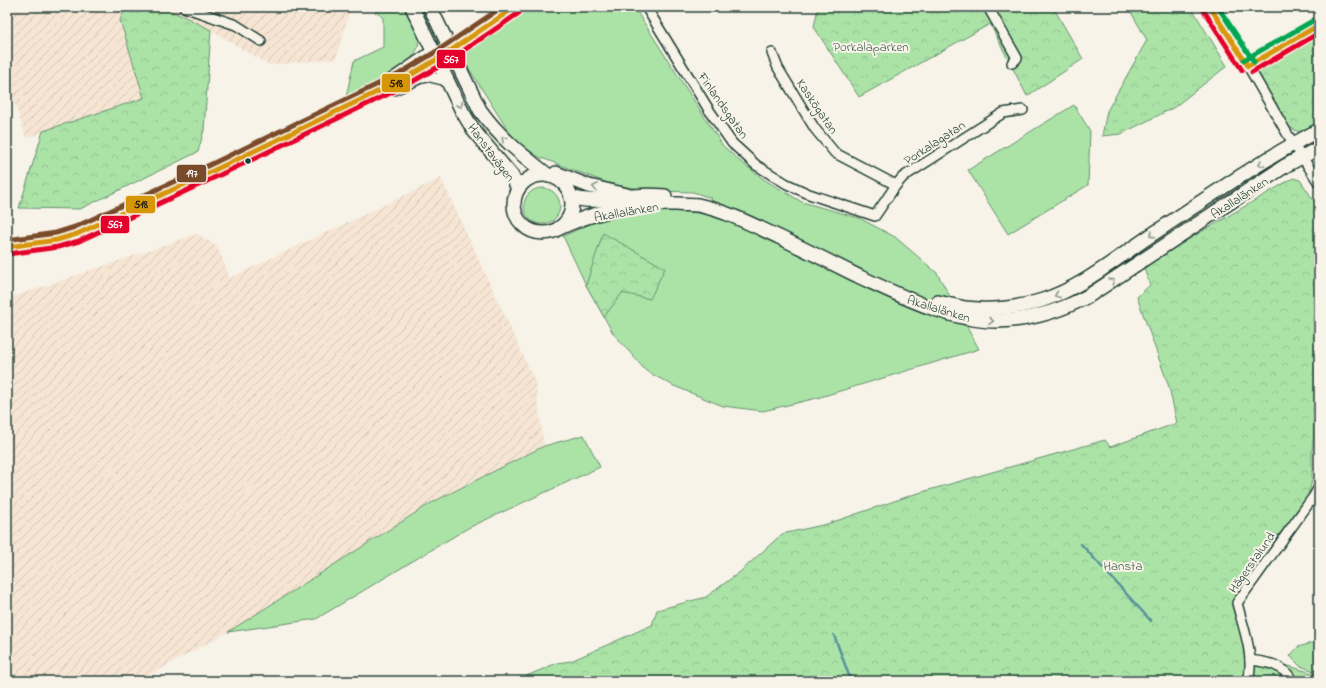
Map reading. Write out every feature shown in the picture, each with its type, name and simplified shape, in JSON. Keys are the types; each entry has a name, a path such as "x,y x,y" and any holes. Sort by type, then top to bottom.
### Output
{"main road":[{"name":"Hanstavägen","path":"412,7 449,84 474,131 512,176 518,189"},
{"name":"Hanstavägen","path":"430,7 480,110 490,125 503,140 549,176"},
{"path":"448,46 500,7"},
{"path":"435,54 515,7"},
{"name":"Akallalänken","path":"571,197 583,200 604,200 651,195 690,197 728,206 762,220 886,280 935,301 965,308 1006,308 1041,301 1059,295 1077,285 1211,196 1294,143 1319,130"},
{"name":"Akallalänken","path":"559,228 576,221 614,210 654,204 697,205 734,216 901,296 974,320 1016,320 1053,312 1070,306 1090,295 1285,166 1319,148"},
{"path":"534,164 589,186 633,196"},
{"path":"540,175 549,176 563,183 571,197 572,206 570,215 566,222 559,228 552,232 538,233 525,227 519,221 515,213 515,197 518,189 524,182 532,177 540,175"}],"street":[{"path":"184,7 236,25 261,41"},
{"name":"Finlandsgatan","path":"646,7 709,110 732,143 751,160 787,184 809,194 875,216"},
{"path":"988,7 1017,58 1012,63"},
{"path":"1210,7 1248,66 1302,157 1319,182"},
{"path":"1248,66 1319,25"},
{"name":"Kaskögatan","path":"772,53 778,68 815,129 835,153 896,185"},
{"path":"381,92 435,54"},
{"path":"362,99 435,54"},
{"path":"7,247 57,240 78,234 362,99 381,92 395,90 420,77 426,76 443,80 449,84"},
{"name":"Porkalagatan","path":"875,216 903,177 1003,113 1023,110"},
{"name":"Hägerstalund","path":"1248,681 1250,660 1237,603 1319,488"},
{"path":"1250,660 1273,664 1284,671 1292,681"}],"shaded area":[{"path":"7,7 126,7 120,20 144,98 26,138 7,80"},
{"path":"160,7 351,7 336,59 269,65 211,30"},
{"path":"441,178 535,381 544,446 431,503 228,632 139,681 7,681 7,299 197,234 217,246 230,278"}],"green space":[{"path":"126,7 160,7 211,30 204,130 198,152 80,209 19,208 43,131 144,98 120,20"},
{"path":"371,7 406,7 419,34 418,48 411,59 383,78 346,97 354,61 383,47 383,18"},
{"path":"520,7 634,7 723,146 765,180 802,202 859,218 895,237 937,273 979,349 817,398 763,411 723,406 674,386 646,371 613,333 586,285 563,236 599,220 644,211 674,210 704,214 711,198 693,192 654,191 613,185 539,157 514,140 461,56 466,46"},
{"name":"Porkalaparken","path":"818,7 1053,7 1083,59 1027,96 990,24 859,97 814,27"},
{"path":"1128,7 1191,7 1227,66 1173,108 1121,134 1102,136 1107,111 1147,40"},
{"path":"1319,32 1319,123 1299,132 1289,127 1256,69"},
{"path":"1074,105 1090,131 1088,185 1008,234 968,170"},
{"name":"Hansta","path":"1293,178 1300,180 1319,208 1319,392 1312,453 1312,481 1308,495 1294,517 1264,552 1235,597 1247,623 1255,656 1319,675 1319,681 515,681 557,663 571,661 652,625 657,610 706,597 740,572 782,534 827,524 915,494 1105,440 1110,447 1177,423 1169,387 1137,297 1150,285 1143,266"},
{"path":"546,188 555,193 559,199 559,213 555,219 546,224 538,224 529,219 525,213 524,202 529,193 535,189"},
{"path":"603,233 665,268 650,299 622,293 604,317 586,285"},
{"path":"584,435 600,467 468,528 316,619 228,632 431,503 544,446"},
{"path":"1319,641 1319,673 1300,666 1290,656 1298,647"}],"waterway":[{"path":"1081,544 1151,621"},
{"path":"834,635 851,681"}],"transit line":[{"name":"197","path":"7,240 56,233 75,227 197,171 399,74 437,51 502,7"},
{"name":"518","path":"7,247 57,240 77,234 200,177 402,80 441,57 515,7"},
{"name":"518","path":"1210,7 1248,66"},
{"path":"1218,7 1254,62"},
{"name":"567","path":"1204,11 1242,70"},
{"name":"567","path":"8,254 58,247 79,241 203,183 405,86 445,63 519,13"},
{"path":"1244,60 1316,19"},
{"name":"518","path":"1248,66 1319,25"},
{"name":"567","path":"1252,72 1319,33"}]}
